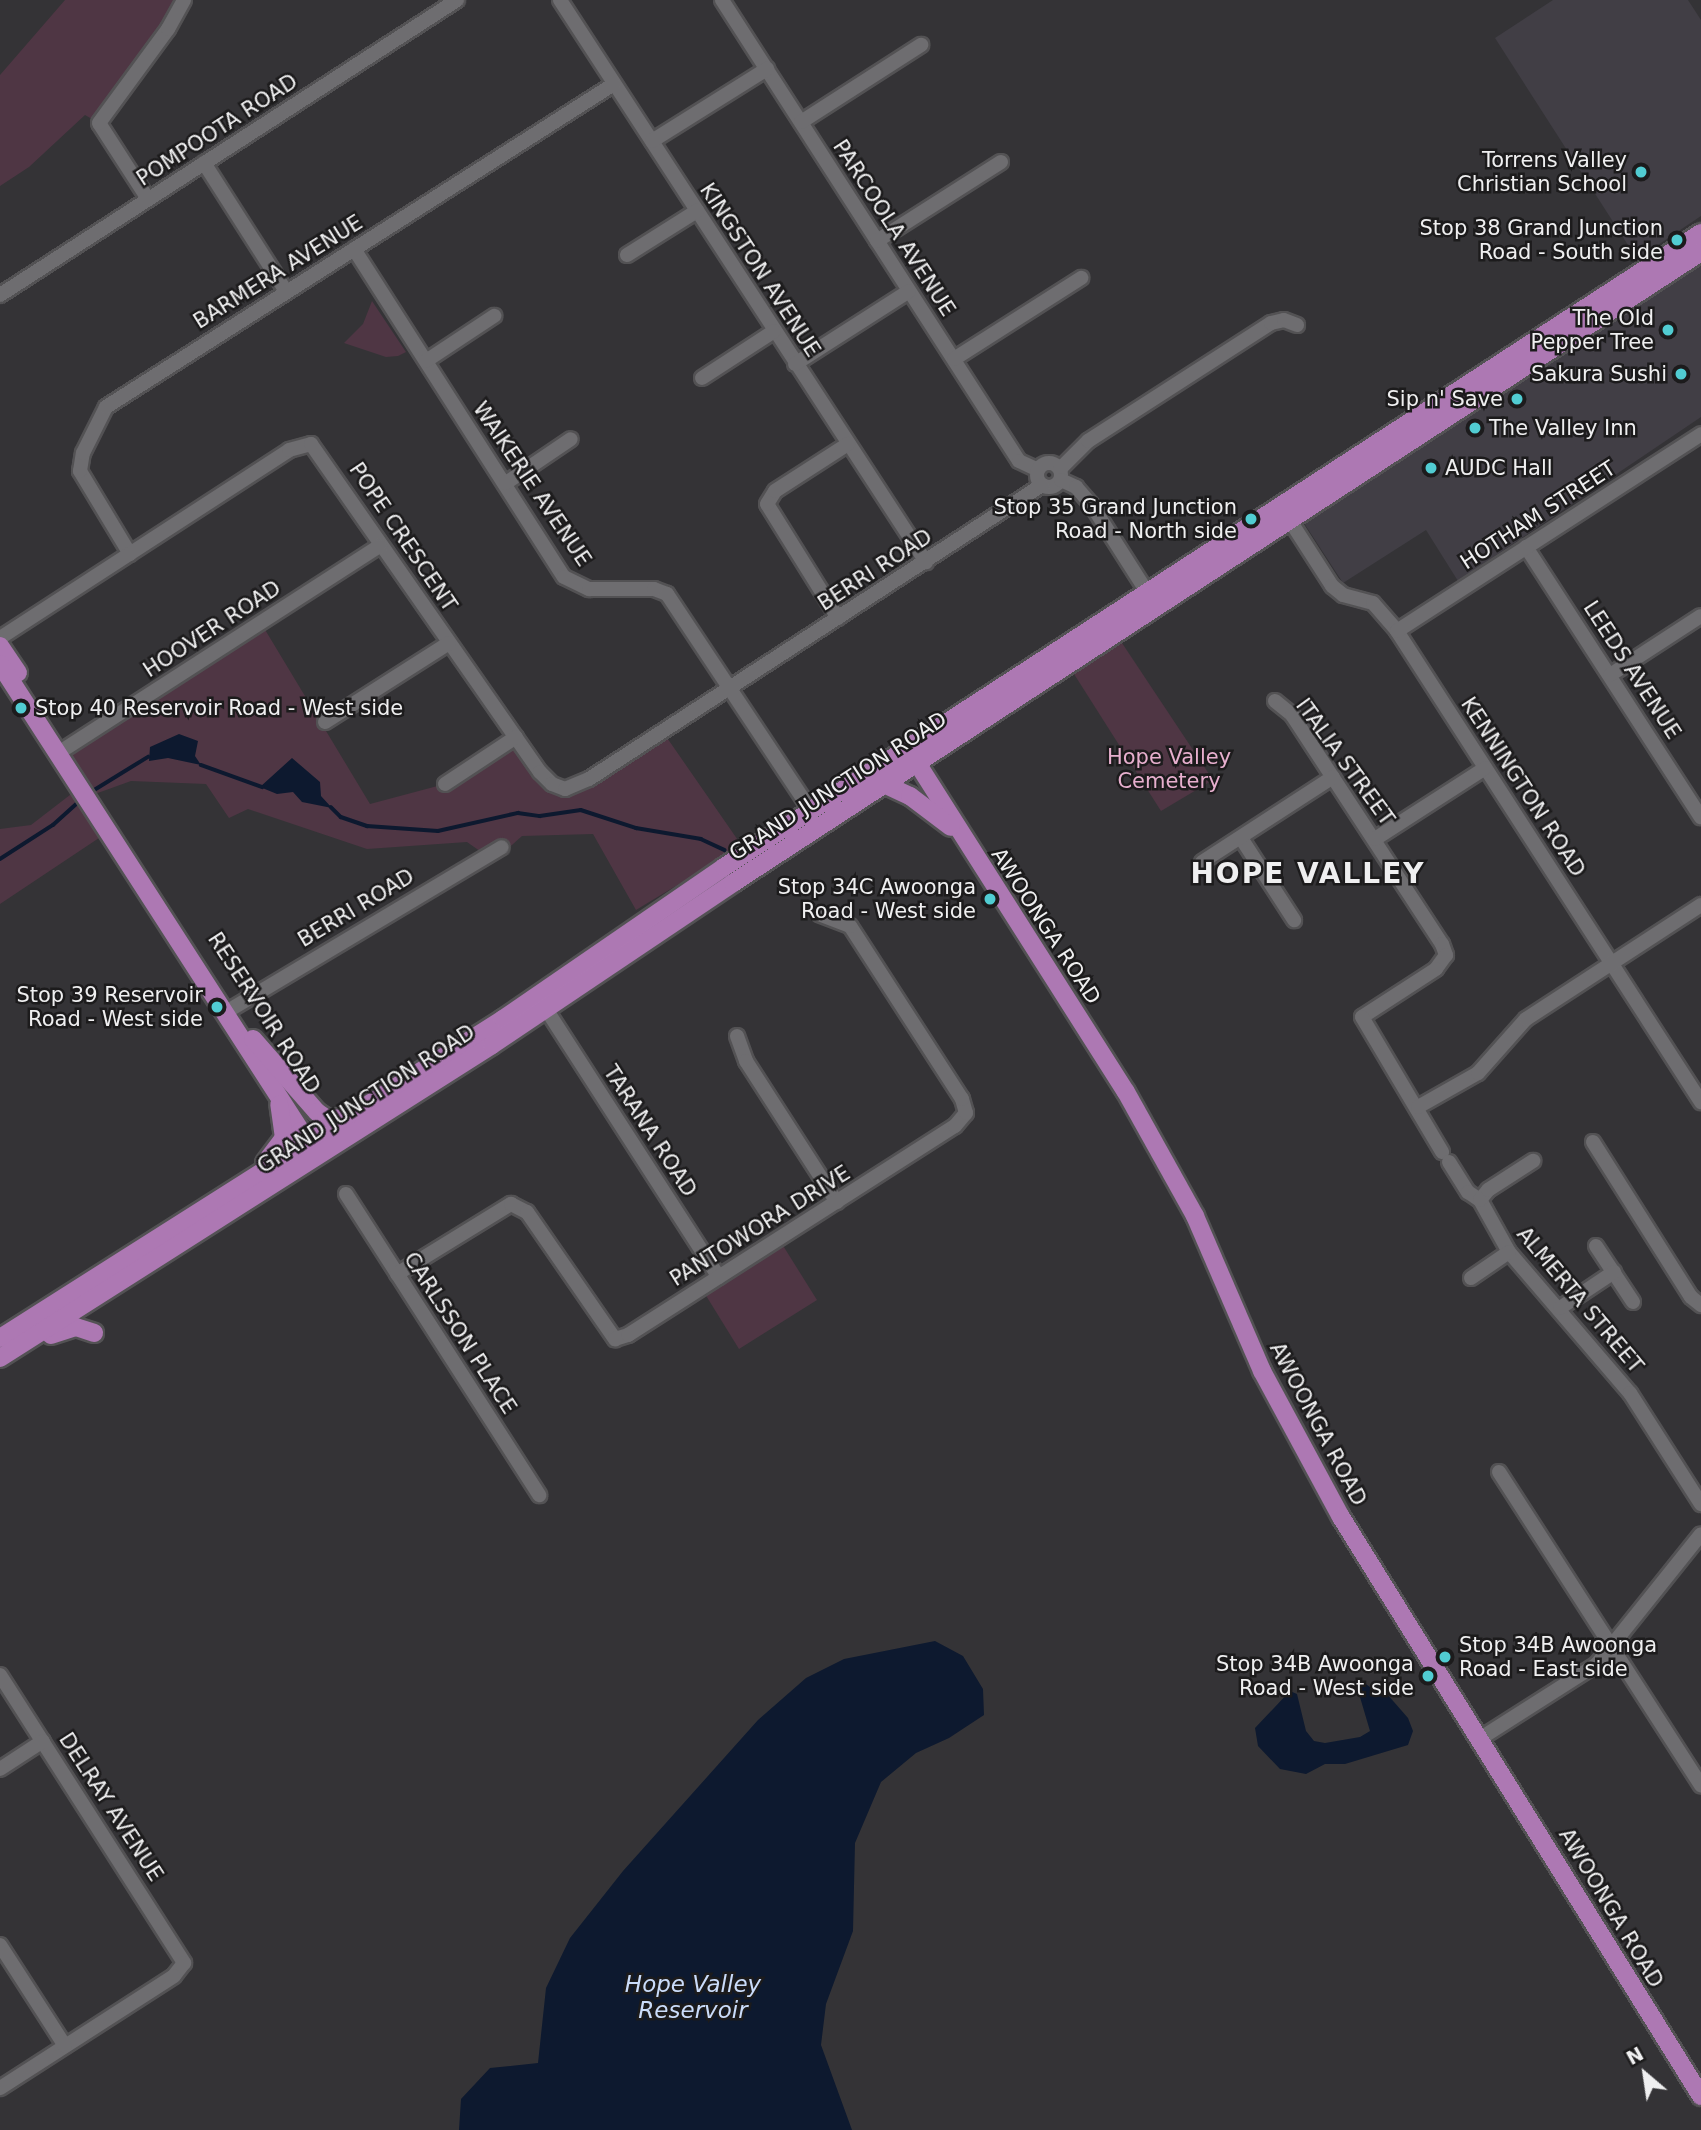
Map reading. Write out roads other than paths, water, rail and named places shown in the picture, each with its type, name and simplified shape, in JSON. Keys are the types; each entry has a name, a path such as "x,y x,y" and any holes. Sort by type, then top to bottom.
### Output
{"main road":[{"name":"GRAND JUNCTION ROAD","path":"1446,407 1538,338 1701,233"},
{"name":"GRAND JUNCTION ROAD","path":"0,1358 83,1296 242,1185 316,1148 345,1119 503,1019 811,811 912,756 1446,407 1568,337 1701,252"},
{"path":"1629,278 1638,282 1679,265"},
{"path":"1594,321 1596,300"},
{"path":"1538,338 1568,337"},
{"name":"RESERVOIR ROAD","path":"0,646 83,785 229,1011 273,1087 316,1148"},
{"name":"RESERVOIR ROAD","path":"0,664 62,751"},
{"name":"GRAND JUNCTION ROAD","path":"0,1338 83,1296 316,1148 546,1009 884,784 912,756"},
{"name":"AWOONGA ROAD","path":"912,756 1126,1092 1195,1216 1262,1371 1341,1517 1481,1738 1701,2096"},
{"path":"884,784 905,793 960,834"},
{"path":"503,1019 531,1009 546,1009 558,982"},
{"name":"RESERVOIR ROAD","path":"229,1011 251,1037 309,1126 316,1148"},
{"path":"251,1037 317,1112 326,1118 345,1119"},
{"path":"242,1185 284,1138 273,1087"},
{"path":"16,1348 70,1328 94,1333"}],"street":[{"path":"148,199 99,123 168,29 184,0"},
{"name":"POMPOOTA ROAD","path":"0,295 457,0"},
{"name":"KINGSTON AVENUE","path":"560,0 926,562"},
{"name":"PARCOOLA AVENUE","path":"726,1 1019,460 1040,478"},
{"path":"801,122 921,45"},
{"path":"652,141 767,69"},
{"name":"BARMERA AVENUE","path":"130,554 80,471 97,420 120,398 614,84"},
{"path":"877,241 1001,162"},
{"path":"204,163 286,291"},
{"path":"627,255 697,211"},
{"name":"WAIKERIE AVENUE","path":"354,249 564,577 589,589 654,589 667,594 811,811"},
{"path":"954,359 1081,278"},
{"path":"795,364 909,291"},
{"path":"426,361 494,316"},
{"path":"1152,599 1091,503 1076,487 1060,474 1046,463 1040,478 1055,486 1060,474 1088,441 1271,323 1284,320 1297,325"},
{"path":"702,378 774,331"},
{"name":"HOTHAM STREET","path":"1397,631 1701,434"},
{"path":"506,483 571,439"},
{"name":"POPE CRESCENT","path":"0,638 289,450 311,444 380,546 552,784 565,789 578,786 730,688"},
{"path":"838,618 767,504 775,491 848,444"},
{"name":"BERRI ROAD","path":"730,688 926,562 1040,478"},
{"name":"KENNINGTON ROAD","path":"1285,512 1332,586 1343,594 1373,603 1397,631 1701,1102"},
{"name":"HOOVER ROAD","path":"62,751 380,546"},
{"name":"LEEDS AVENUE","path":"1526,547 1701,817"},
{"path":"1610,675 1701,616"},
{"path":"325,722 449,643"},
{"name":"ITALIA STREET","path":"1275,701 1292,715 1375,839 1446,956"},
{"path":"445,784 516,737"},
{"path":"1375,839 1485,768"},
{"path":"1202,862 1333,777"},
{"path":"1241,838 1294,920"},
{"name":"BERRI ROAD","path":"229,1011 502,847"},
{"path":"1418,1107 1478,1073 1526,1019 1701,905"},
{"name":"PANTOWORA DRIVE","path":"397,1274 511,1204 527,1212 615,1339 628,1335 955,1126 966,1113 962,1099 850,926 819,914"},
{"name":"ALMERTA STREET","path":"1446,956 1436,969 1362,1017 1364,1027 1418,1107 1468,1192 1480,1200 1509,1252 1560,1308 1630,1393 1701,1504"},
{"name":"TARANA ROAD","path":"546,1009 719,1277"},
{"path":"737,1036 746,1061 836,1202"},
{"path":"1593,1142 1691,1297 1701,1305"},
{"path":"1480,1200 1488,1189 1533,1161"},
{"name":"CARLSSON PLACE","path":"346,1194 539,1495"},
{"path":"1596,1246 1633,1302"},
{"path":"1471,1278 1509,1252"},
{"path":"1560,1308 1614,1272"},
{"path":"1499,1472 1701,1786"},
{"path":"1481,1738 1598,1664 1701,1534"},
{"name":"DELRAY AVENUE","path":"0,1675 184,1963 174,1976 65,2046"},
{"path":"0,1769 43,1741"},
{"path":"0,1945 65,2046 0,2088"}],"water":[{"path":"179,734 198,741 195,756 201,765 168,758 149,761 150,747"},
{"path":"292,758 320,782 321,796 332,808 302,802 293,792 277,794 260,787"},
{"name":"Hope Valley Reservoir","path":"935,1641 963,1656 983,1689 984,1715 949,1738 916,1753 881,1782 855,1843 853,1931 826,2004 821,2045 852,2130 459,2130 461,2099 490,2068 538,2063 546,1988 570,1938 623,1871 758,1720 806,1678 844,1659"},
{"path":"1363,1682 1378,1693 1387,1694 1408,1718 1413,1731 1408,1745 1345,1764 1325,1764 1306,1774 1280,1769 1258,1746 1255,1728 1290,1691 1297,1694 1306,1731 1314,1741 1325,1743 1360,1737 1370,1731 1357,1687"}],"waterway":[{"path":"91,792 148,757"},
{"path":"201,765 262,787"},
{"path":"0,859 53,825 82,799"},
{"path":"331,807 341,817 367,826 438,831 518,813 540,816 581,810 636,828 701,839 725,850"}],"place":[{"name":"Torrens Valley Christian School","path":"1641,172"},
{"name":"Stop 38 Grand Junction Road - South side","path":"1677,240"},
{"name":"The Old Pepper Tree","path":"1668,330"},
{"name":"Sakura Sushi","path":"1681,374"},
{"name":"Sip n' Save","path":"1517,399"},
{"name":"The Valley Inn","path":"1475,428"},
{"name":"AUDC Hall","path":"1431,468"},
{"name":"Stop 35 Grand Junction Road - North side","path":"1251,519"},
{"name":"Stop 40 Reservoir Road - West side","path":"21,708"},
{"name":"Stop 34C Awoonga Road - West side","path":"990,899"},
{"name":"Stop 39 Reservoir Road - West side","path":"217,1007"},
{"name":"Stop 34B Awoonga Road - East side","path":"1445,1657"},
{"name":"Stop 34B Awoonga Road - West side","path":"1428,1676"}],"district":[{"name":"HOPE VALLEY","path":"1308,874"}],"park label":[{"name":"Hope Valley Cemetery","path":"1169,769"}]}
